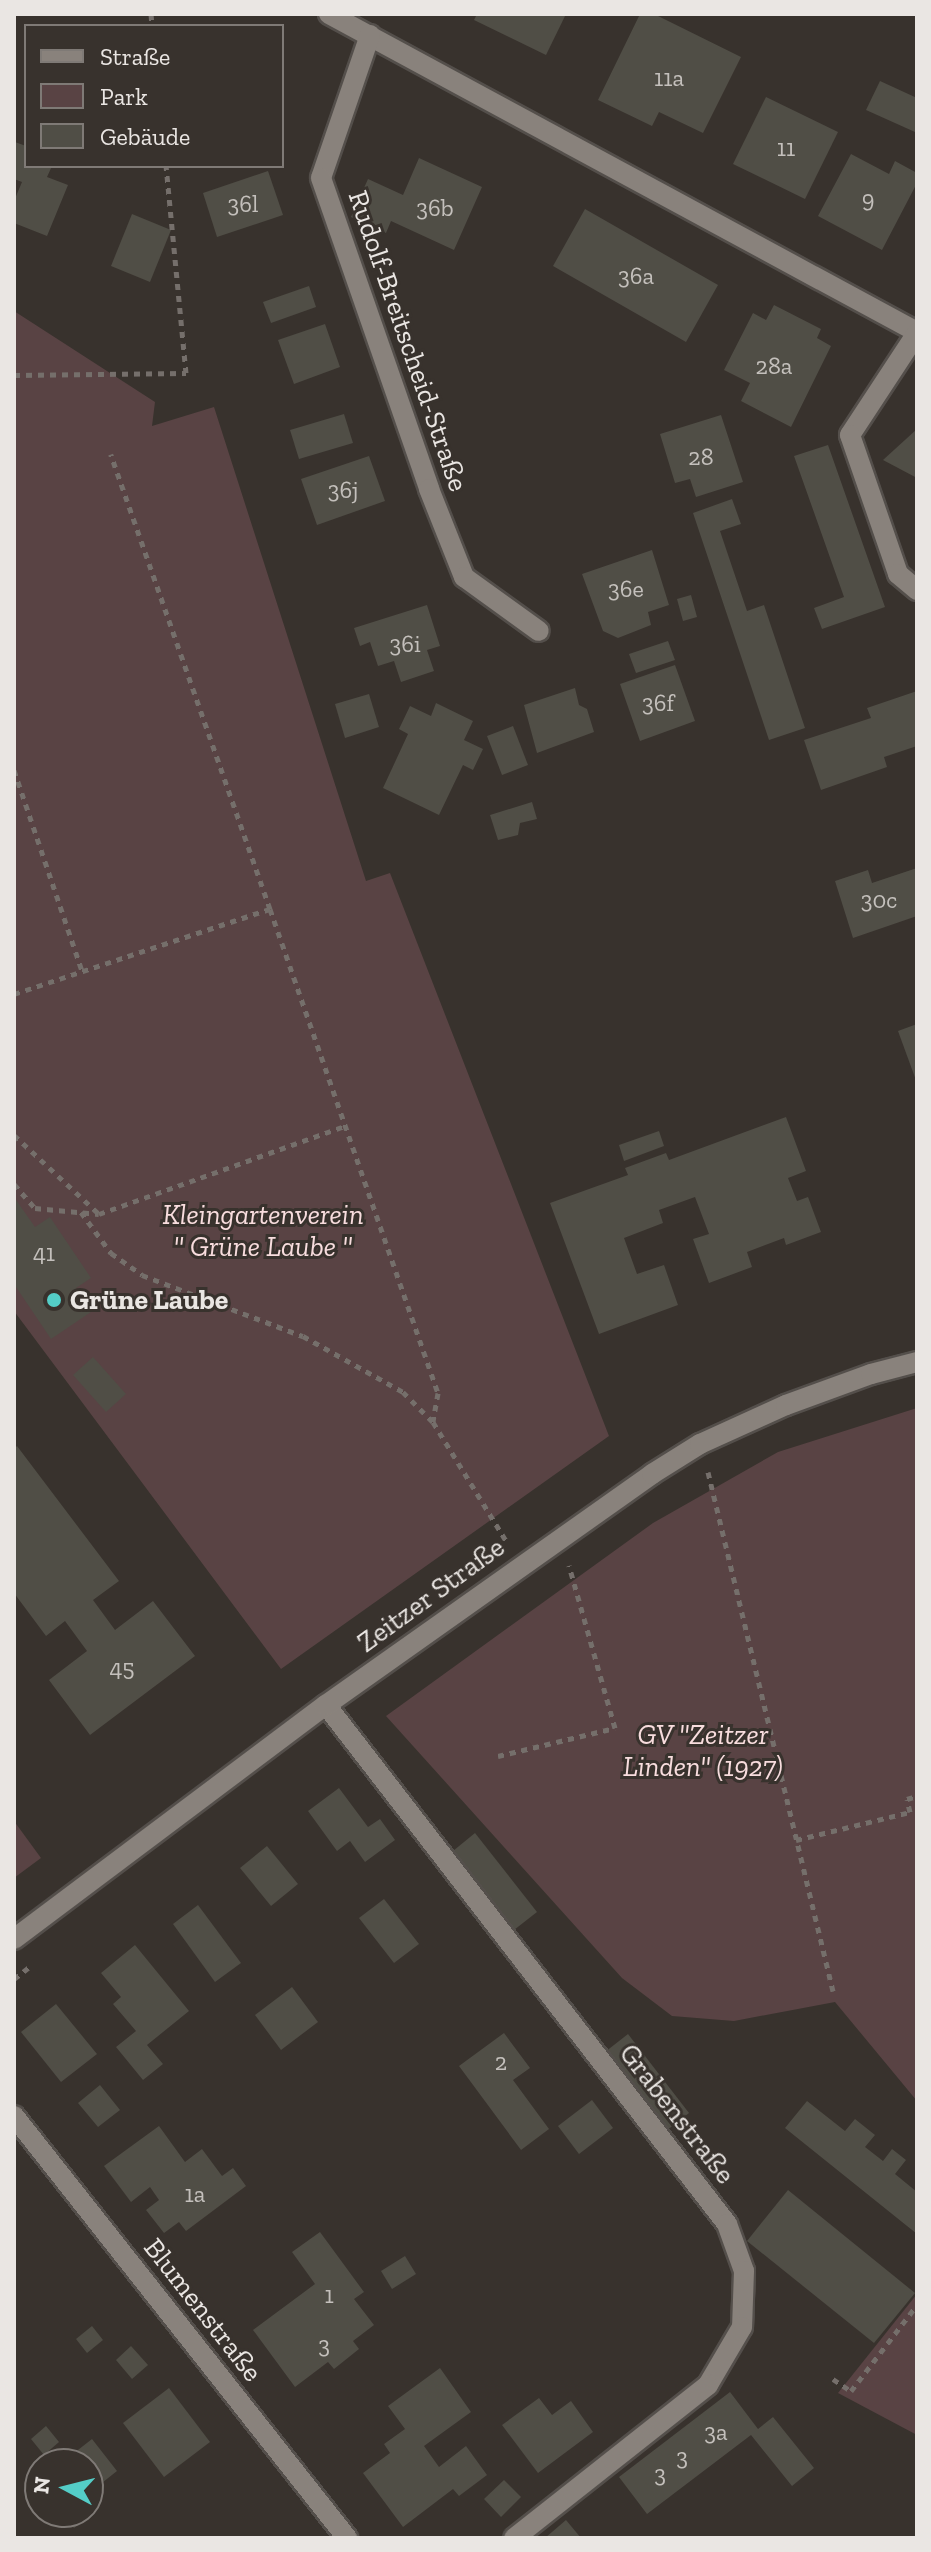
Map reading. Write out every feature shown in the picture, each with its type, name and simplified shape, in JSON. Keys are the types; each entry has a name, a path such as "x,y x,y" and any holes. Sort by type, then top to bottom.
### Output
{"street":[{"path":"329,14 917,333 850,435 898,574 917,590"},
{"name":"Rudolf-Breitscheid-Straße","path":"370,35 321,178 429,489 464,577 539,631"},
{"name":"Zeitzer Straße","path":"14,1939 326,1705 521,1565 700,1444 786,1405 871,1374 917,1362"},
{"name":"Grabenstraße","path":"326,1705 727,2224 744,2271 742,2327 708,2385 514,2538"},
{"name":"Blumenstraße","path":"14,2116 347,2538"}],"path":[{"path":"14,375 186,373 166,168"},
{"path":"111,454 438,1393 433,1422"},
{"path":"14,770 82,971"},
{"path":"14,994 270,909"},
{"path":"14,1184 35,1208 99,1214 345,1126"},
{"path":"14,1135 99,1214"},
{"path":"81,1212 111,1253 142,1275 303,1336 403,1392 433,1422 521,1565"},
{"path":"700,1444 833,1991"},
{"path":"699,1476 721,1465"},
{"path":"556,1570 580,1554"},
{"path":"498,1756 615,1728 568,1562"},
{"path":"796,1840 910,1812 907,1799 917,1796"},
{"path":"14,1979 38,1960"},
{"path":"833,2379 851,2391 917,2305"}],"green space":[{"name":"Kleingartenverein \" Grüne Laube \"","path":"14,311 155,402 152,426 214,407 366,881 390,873 609,1436 281,1669 14,1311"},
{"name":"GV \"Zeitzer Linden\" (1927)","path":"917,1408 917,2101 835,2002 734,2021 672,2016 622,1978 386,1716 653,1523 778,1452"},
{"path":"14,1821 41,1858 14,1878"},
{"path":"917,2294 917,2435 838,2393"}],"building":[{"path":"477,14 566,14 546,55 474,20"},
{"path":"640,14 654,14 741,57 703,133 659,112 652,126 598,100"},
{"path":"880,81 917,98 915,132 866,110"},
{"path":"766,97 838,132 805,199 733,164"},
{"path":"15,142 24,145 24,168 51,168 47,177 68,185 47,236 14,223 14,201 22,182 14,179"},
{"path":"851,154 889,174 895,161 917,173 917,183 882,250 818,216"},
{"path":"419,158 482,187 454,250 391,221 386,233 351,217 368,179 403,195"},
{"path":"268,171 283,215 217,237 203,193"},
{"path":"585,209 718,285 686,342 553,266"},
{"path":"132,214 171,230 150,282 111,266"},
{"path":"309,286 316,307 271,323 263,302"},
{"path":"774,305 821,329 817,338 831,346 791,427 741,401 750,383 724,370 753,313 766,320"},
{"path":"325,324 340,367 294,384 278,340"},
{"path":"344,414 353,443 299,459 290,430"},
{"path":"721,415 743,482 696,497 690,479 675,483 660,434"},
{"path":"917,429 917,478 883,460"},
{"path":"828,445 885,607 822,629 814,608 844,597 794,456"},
{"path":"369,456 385,501 317,525 301,479"},
{"path":"732,499 741,524 720,531 747,611 764,605 805,728 769,740 693,513"},
{"path":"652,550 669,605 648,612 651,625 618,638 603,631 582,574"},
{"path":"691,595 697,617 683,621 677,599"},
{"path":"427,605 440,646 427,650 434,671 401,682 394,661 378,666 370,642 360,646 354,628"},
{"path":"668,641 675,660 636,673 629,654"},
{"path":"675,665 695,721 640,741 620,684"},
{"path":"575,688 579,705 587,709 594,732 537,753 524,705"},
{"path":"917,691 917,746 884,757 887,767 821,790 804,740 871,718 867,708"},
{"path":"369,694 379,727 345,738 335,704"},
{"path":"436,703 473,721 464,740 483,749 473,770 463,765 439,815 383,788 408,734 399,729 410,706 431,716"},
{"path":"513,726 528,765 502,775 487,736"},
{"path":"532,802 537,819 520,823 518,835 498,840 490,815"},
{"path":"917,868 917,916 853,938 835,881 868,870 872,883"},
{"path":"917,1024 917,1083 898,1031"},
{"path":"786,1117 806,1171 788,1178 797,1201 808,1197 821,1232 786,1245 784,1238 747,1252 752,1267 709,1283 693,1239 709,1234 695,1197 659,1210 663,1223 624,1238 637,1274 664,1265 678,1305 599,1334 550,1203 628,1175 625,1168 666,1153 669,1160"},
{"path":"659,1131 664,1146 624,1161 619,1145"},
{"path":"14,1197 35,1227 50,1217 91,1278 76,1288 91,1312 51,1339 14,1284"},
{"path":"93,1357 126,1394 106,1412 73,1375"},
{"path":"17,1446 119,1581 93,1600 115,1630 153,1601 195,1656 90,1735 49,1680 87,1651 65,1621 46,1636 14,1593 14,1449"},
{"path":"339,1788 368,1827 380,1819 395,1840 365,1862 350,1841 337,1851 308,1811"},
{"path":"475,1833 537,1912 514,1930 453,1851"},
{"path":"267,1846 298,1884 271,1906 240,1868"},
{"path":"384,1899 419,1944 394,1963 359,1918"},
{"path":"198,1905 241,1963 215,1982 173,1924"},
{"path":"135,1945 189,2011 147,2045 163,2064 143,2080 116,2047 136,2031 113,2004 121,1997 101,1973"},
{"path":"292,1987 318,2022 281,2050 255,2015"},
{"path":"56,2004 97,2054 61,2082 21,2032"},
{"path":"504,2033 530,2068 513,2080 549,2129 521,2150 459,2066"},
{"path":"628,2034 689,2113 666,2131 605,2052"},
{"path":"100,2085 120,2110 98,2127 78,2103"},
{"path":"592,2100 613,2128 579,2154 558,2126"},
{"path":"807,2101 845,2131 855,2119 875,2135 865,2147 883,2161 892,2149 906,2160 895,2174 917,2192 917,2234 785,2128"},
{"path":"159,2126 185,2162 202,2149 222,2176 233,2168 246,2186 186,2231 179,2222 164,2233 146,2210 159,2200 150,2187 131,2202 104,2166"},
{"path":"788,2190 915,2293 874,2343 747,2241"},
{"path":"320,2232 364,2292 354,2299 374,2325 353,2341 359,2349 334,2369 328,2362 295,2387 253,2330 315,2284 292,2252"},
{"path":"405,2256 416,2274 392,2289 381,2271"},
{"path":"92,2326 103,2340 87,2353 76,2339"},
{"path":"131,2346 148,2365 132,2379 116,2360"},
{"path":"440,2368 471,2412 424,2446 439,2467 466,2446 487,2475 459,2496 453,2489 403,2527 363,2473 390,2453 384,2444 405,2429 388,2406"},
{"path":"169,2388 210,2442 164,2477 123,2423"},
{"path":"730,2392 758,2429 773,2417 814,2468 792,2486 751,2435 647,2514 619,2477"},
{"path":"539,2398 552,2415 571,2401 593,2432 538,2473 502,2425"},
{"path":"46,2426 59,2442 52,2448 38,2448 31,2439"},
{"path":"92,2439 99,2448 80,2448"},
{"path":"104,2454 117,2471 104,2481"},
{"path":"504,2480 521,2497 501,2517 484,2499"},
{"path":"566,2520 581,2538 545,2538"}],"place":[{"name":"Grüne Laube","path":"54,1300"}]}
